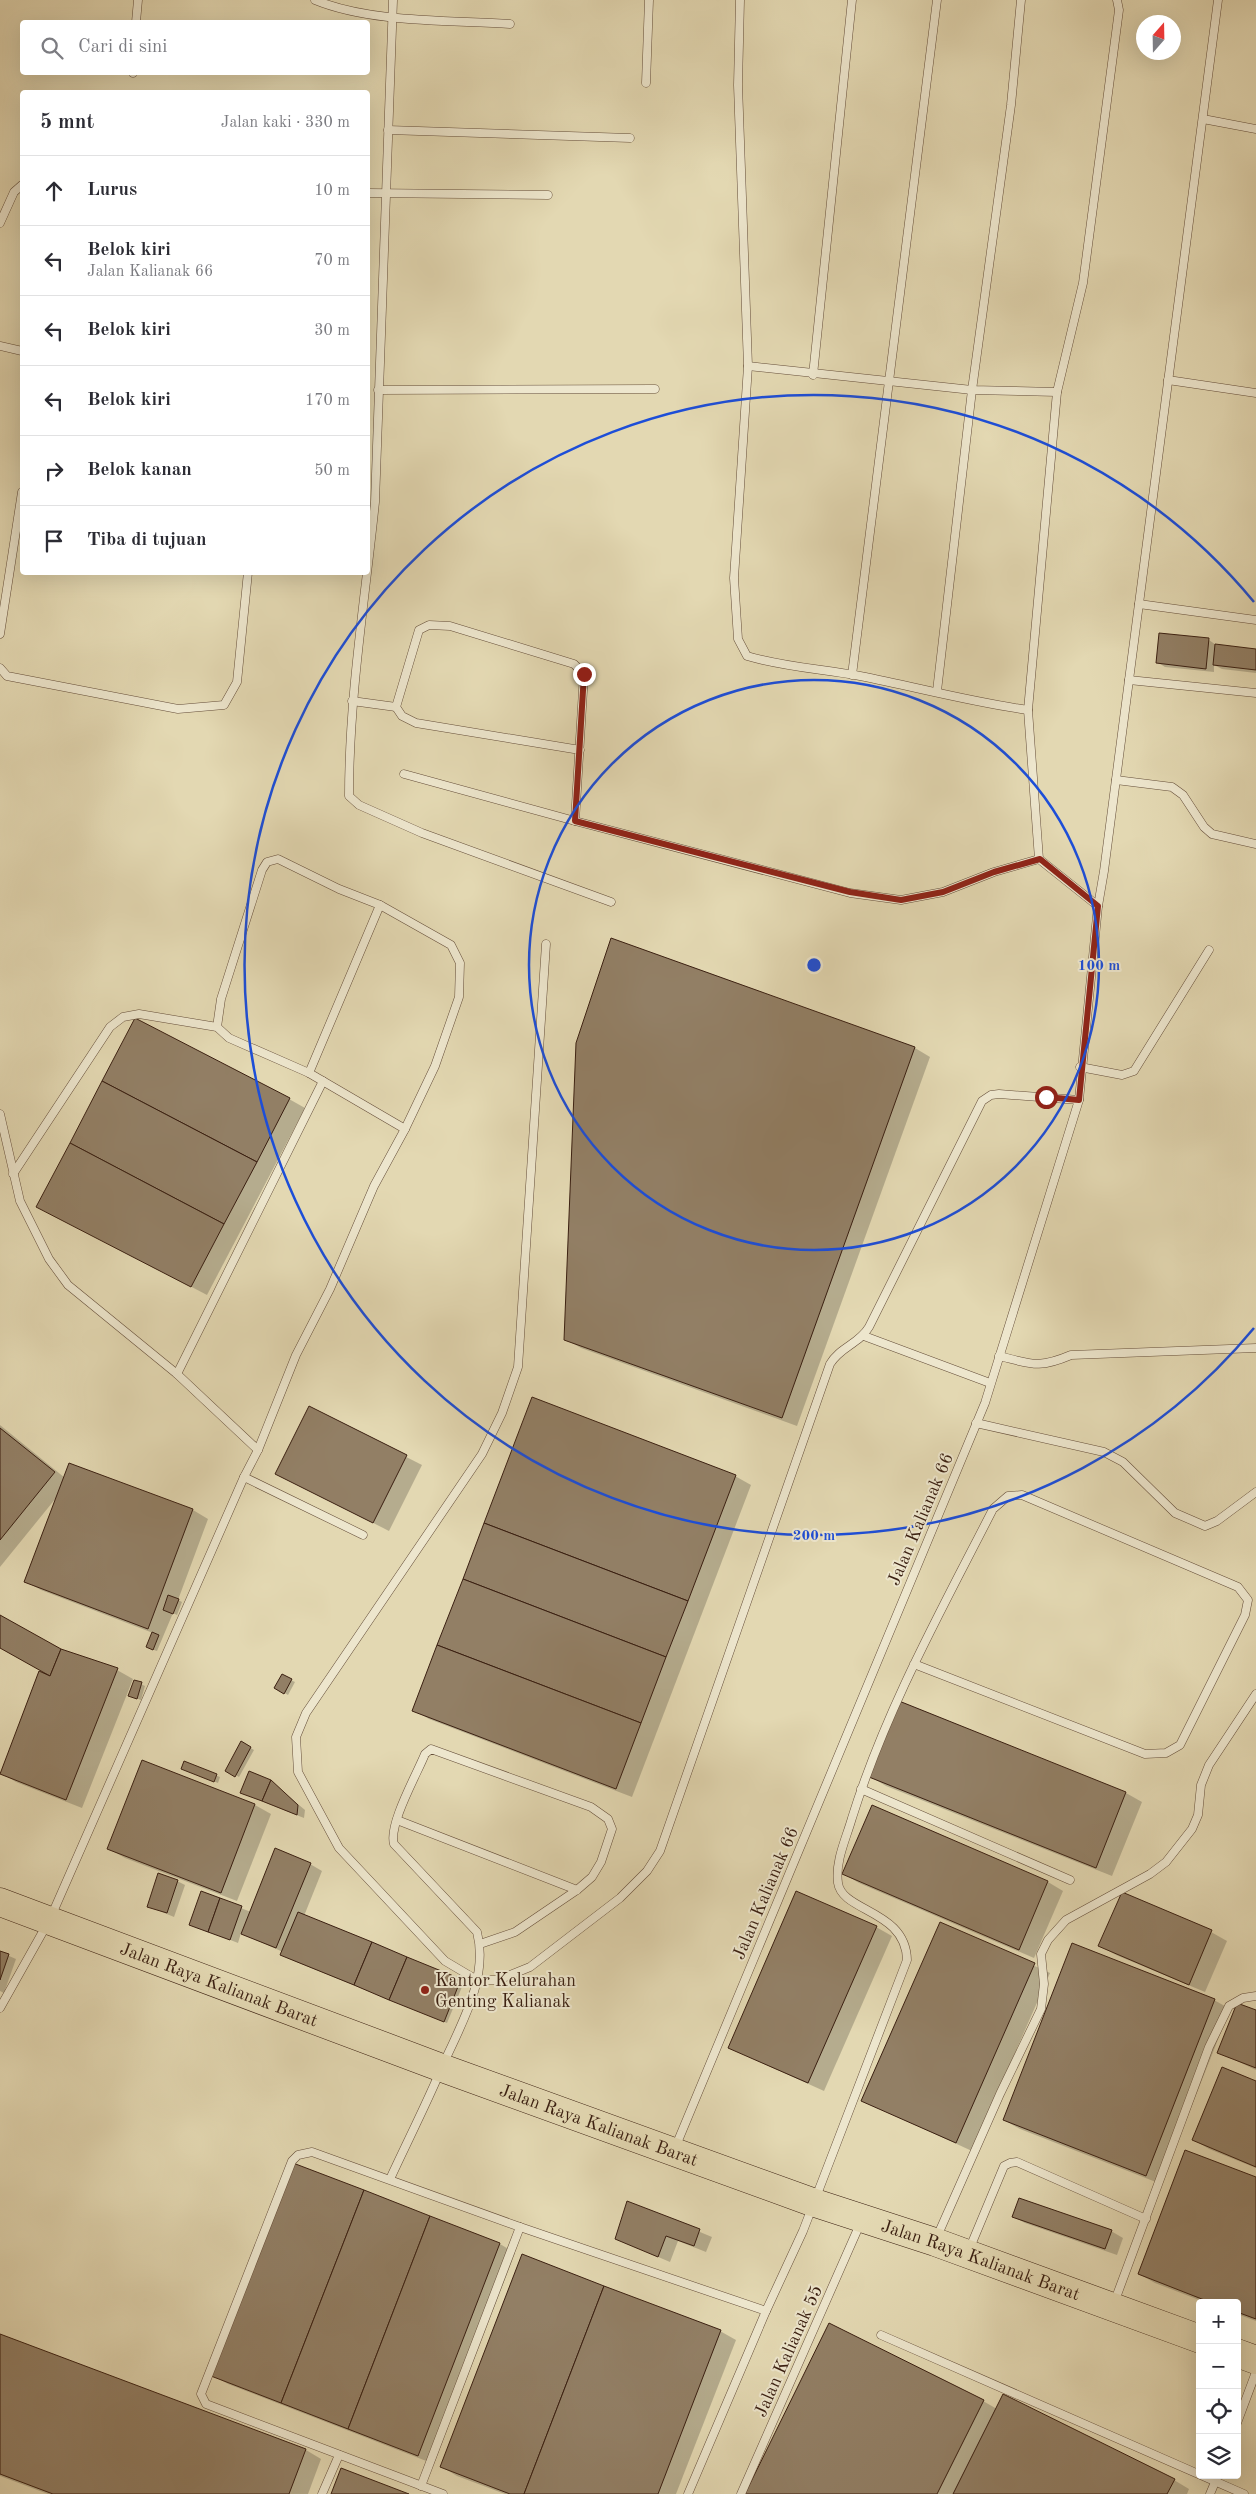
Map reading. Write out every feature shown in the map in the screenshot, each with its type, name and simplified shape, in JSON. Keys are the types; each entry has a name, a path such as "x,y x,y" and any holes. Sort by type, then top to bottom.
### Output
{"highway":[{"name":"Jalan Raya Kalianak Barat","path":"0,1902 442,2068 673,2152 862,2220 935,2242 1196,2337"},
{"path":"1241,2354 1256,2360"}],"lane":[{"path":"136,20 138,0"},
{"path":"315,0 335,8 366,15 510,24"},
{"path":"370,545 375,502 372,433 378,390 393,0"},
{"path":"646,84 650,0"},
{"path":"740,0 738,85 748,366 734,578 738,638 747,656 768,662 852,674 937,690 986,704 1028,710"},
{"path":"813,375 852,0"},
{"path":"852,674 937,0"},
{"path":"937,690 972,390 1011,105 1021,0"},
{"path":"1098,906 1040,859 1028,710 1057,392 1082,283 1119,10 1117,0"},
{"name":"Jalan Kalianak 66","path":"673,2152 976,1423 999,1356 1079,1100 1080,1067 1098,906 1204,119 1218,0"},
{"path":"1204,119 1256,129"},
{"path":"388,130 630,138"},
{"path":"0,223 14,192 20,187"},
{"path":"370,193 548,195"},
{"path":"0,346 20,351"},
{"path":"748,366 813,375 972,390 1057,392"},
{"path":"1168,380 1256,393"},
{"path":"378,390 655,389"},
{"path":"0,634 20,505"},
{"path":"0,668 7,676 178,709 224,705 238,682 248,575"},
{"path":"367,575 352,701 349,746 349,796 359,805 422,833 611,902"},
{"path":"1139,604 1256,620"},
{"path":"396,707 419,630 429,625 450,626 574,664 584,674 575,821"},
{"path":"1129,680 1256,693"},
{"path":"352,701 396,707 402,716 416,722 580,750"},
{"path":"404,774 575,821 850,892 901,900 943,892 994,872 1040,859"},
{"path":"1116,780 1172,787 1183,795 1204,827 1212,834 1256,844"},
{"path":"0,2008 50,1920 244,1477 258,1450 296,1355 330,1288 374,1186 405,1129 435,1066 459,997 460,964 451,945 380,904 339,889 278,859 267,862 262,870 221,999 217,1026"},
{"path":"309,1073 380,904"},
{"path":"546,944 518,1367 502,1413 482,1454 306,1714 296,1737 298,1772 339,1848 445,1961 477,1980 498,1980 530,1966 620,1898 647,1870 660,1851 830,1364 841,1350 864,1336 982,1101 998,1094 1079,1100"},
{"path":"1080,1067 1122,1075 1134,1071 1209,950"},
{"path":"13,1174 110,1027 123,1017 139,1014 217,1026 229,1038 309,1073 405,1129"},
{"path":"176,1374 323,1081"},
{"path":"0,1114 20,1202 33,1230 68,1285 176,1374 258,1450"},
{"path":"864,1336 990,1383"},
{"path":"999,1356 1037,1366 1071,1355 1256,1348"},
{"path":"976,1423 1104,1452 1123,1462 1175,1513 1205,1526 1217,1520 1256,1492"},
{"path":"244,1477 363,1534"},
{"path":"688,2494 766,2311 803,2230 812,2202 907,1960 906,1947 897,1930 846,1896 838,1886 838,1863 862,1789 914,1664 993,1508 1008,1496 1022,1494 1238,1586 1248,1600 1245,1614 1180,1745 1166,1754 1145,1754 914,1664"},
{"path":"935,2242 1000,2094 1041,2009 1044,1984 1041,1954 1048,1940 1066,1920 1150,1874 1166,1862 1192,1829 1198,1815 1201,1785 1209,1765 1256,1694"},
{"path":"390,2179 467,2012 477,1980 480,1944 477,1932 394,1844 392,1836 425,1754 431,1749 591,1807 608,1819 612,1829 601,1862 592,1877 577,1890 515,1932 480,1944"},
{"path":"862,1789 1070,1880"},
{"path":"397,1820 577,1890"},
{"path":"1113,2306 1209,2047 1229,2006 1243,1998 1256,1996"},
{"path":"443,2494 206,2404 200,2394 295,2158 312,2152 520,2227 766,2311"},
{"path":"967,2254 1004,2166 1010,2163 1017,2162 1146,2219"},
{"name":"Jalan Kalianak 55","path":"741,2494 862,2220"},
{"path":"420,2486 520,2227"},
{"path":"881,2335 1196,2470"},
{"path":"1241,2412 1256,2372"},
{"path":"322,2494 339,2455"},
{"path":"1210,2494 1216,2479 1244,2494"}],"building":[{"path":"1159,633 1209,638 1206,669 1156,663"},
{"path":"1215,644 1256,649 1256,670 1213,665"},
{"path":"611,938 915,1047 782,1418 564,1340 576,1043"},
{"path":"135,1018 290,1098 257,1162 102,1081"},
{"path":"102,1081 257,1162 224,1224 70,1143"},
{"path":"70,1143 224,1224 191,1287 36,1207"},
{"path":"532,1397 736,1475 688,1601 484,1523"},
{"path":"309,1406 407,1455 373,1523 275,1474"},
{"path":"0,1428 55,1472 0,1540"},
{"path":"69,1463 193,1509 148,1629 24,1582"},
{"path":"484,1523 688,1601 666,1657 463,1579"},
{"path":"463,1579 666,1657 641,1723 437,1645"},
{"path":"168,1595 179,1599 173,1614 163,1610"},
{"path":"0,1615 61,1649 50,1676 0,1648"},
{"path":"152,1632 159,1635 153,1650 146,1647"},
{"path":"437,1645 641,1723 616,1789 412,1711"},
{"path":"61,1649 118,1668 66,1800 0,1774 39,1671 50,1676"},
{"path":"282,1674 292,1679 284,1694 274,1688"},
{"path":"134,1680 142,1682 137,1699 128,1696"},
{"path":"899,1701 1126,1792 1096,1868 869,1777"},
{"path":"241,1741 251,1747 235,1777 225,1771"},
{"path":"142,1760 255,1804 221,1893 107,1849"},
{"path":"184,1761 217,1774 214,1782 181,1769"},
{"path":"249,1771 271,1780 262,1801 240,1793"},
{"path":"271,1780 298,1805 297,1815 262,1801"},
{"path":"872,1805 1048,1881 1019,1950 842,1874"},
{"path":"275,1848 311,1863 276,1948 241,1934"},
{"path":"158,1873 178,1880 167,1913 147,1907"},
{"path":"201,1891 220,1898 208,1932 189,1925"},
{"path":"796,1891 877,1926 808,2083 728,2048"},
{"path":"1122,1892 1212,1930 1189,1985 1098,1946"},
{"path":"220,1898 242,1906 230,1940 208,1932"},
{"path":"298,1912 372,1942 354,1985 280,1955"},
{"path":"940,1922 1035,1963 956,2143 861,2101"},
{"path":"372,1942 407,1957 389,2000 354,1985"},
{"path":"1072,1943 1215,1999 1146,2176 1003,2120"},
{"path":"0,1951 9,1954 0,1980"},
{"name":"Kantor Kelurahan Genting Kalianak","path":"407,1957 461,1979 444,2022 389,2000"},
{"path":"1237,2003 1256,2010 1256,2068 1217,2053"},
{"path":"1222,2067 1256,2081 1256,2167 1192,2140"},
{"path":"1185,2150 1256,2177 1256,2319 1241,2313 1241,2299 1202,2299 1138,2274"},
{"path":"293,2163 364,2190 281,2403 211,2376"},
{"path":"364,2190 430,2216 348,2429 281,2403"},
{"path":"1019,2198 1112,2230 1105,2249 1012,2217"},
{"path":"627,2201 700,2229 694,2246 666,2236 658,2257 615,2239"},
{"path":"430,2216 500,2243 418,2456 348,2429"},
{"path":"522,2254 604,2286 524,2494 510,2494 440,2467"},
{"path":"604,2286 721,2330 658,2494 524,2494"},
{"path":"829,2323 984,2400 937,2494 745,2494"},
{"path":"0,2334 306,2449 289,2494 53,2494 0,2474"},
{"path":"1003,2394 1175,2479 1167,2494 953,2494"},
{"path":"341,2468 409,2494 331,2494"}],"place":[{"name":"Kantor Kelurahan Genting Kalianak","path":"425,1990"}],"route":[{"path":"584,674 575,821 850,892 901,900 943,892 994,872 1040,859 1098,906 1080,1067 1079,1100 1046,1097"}]}
